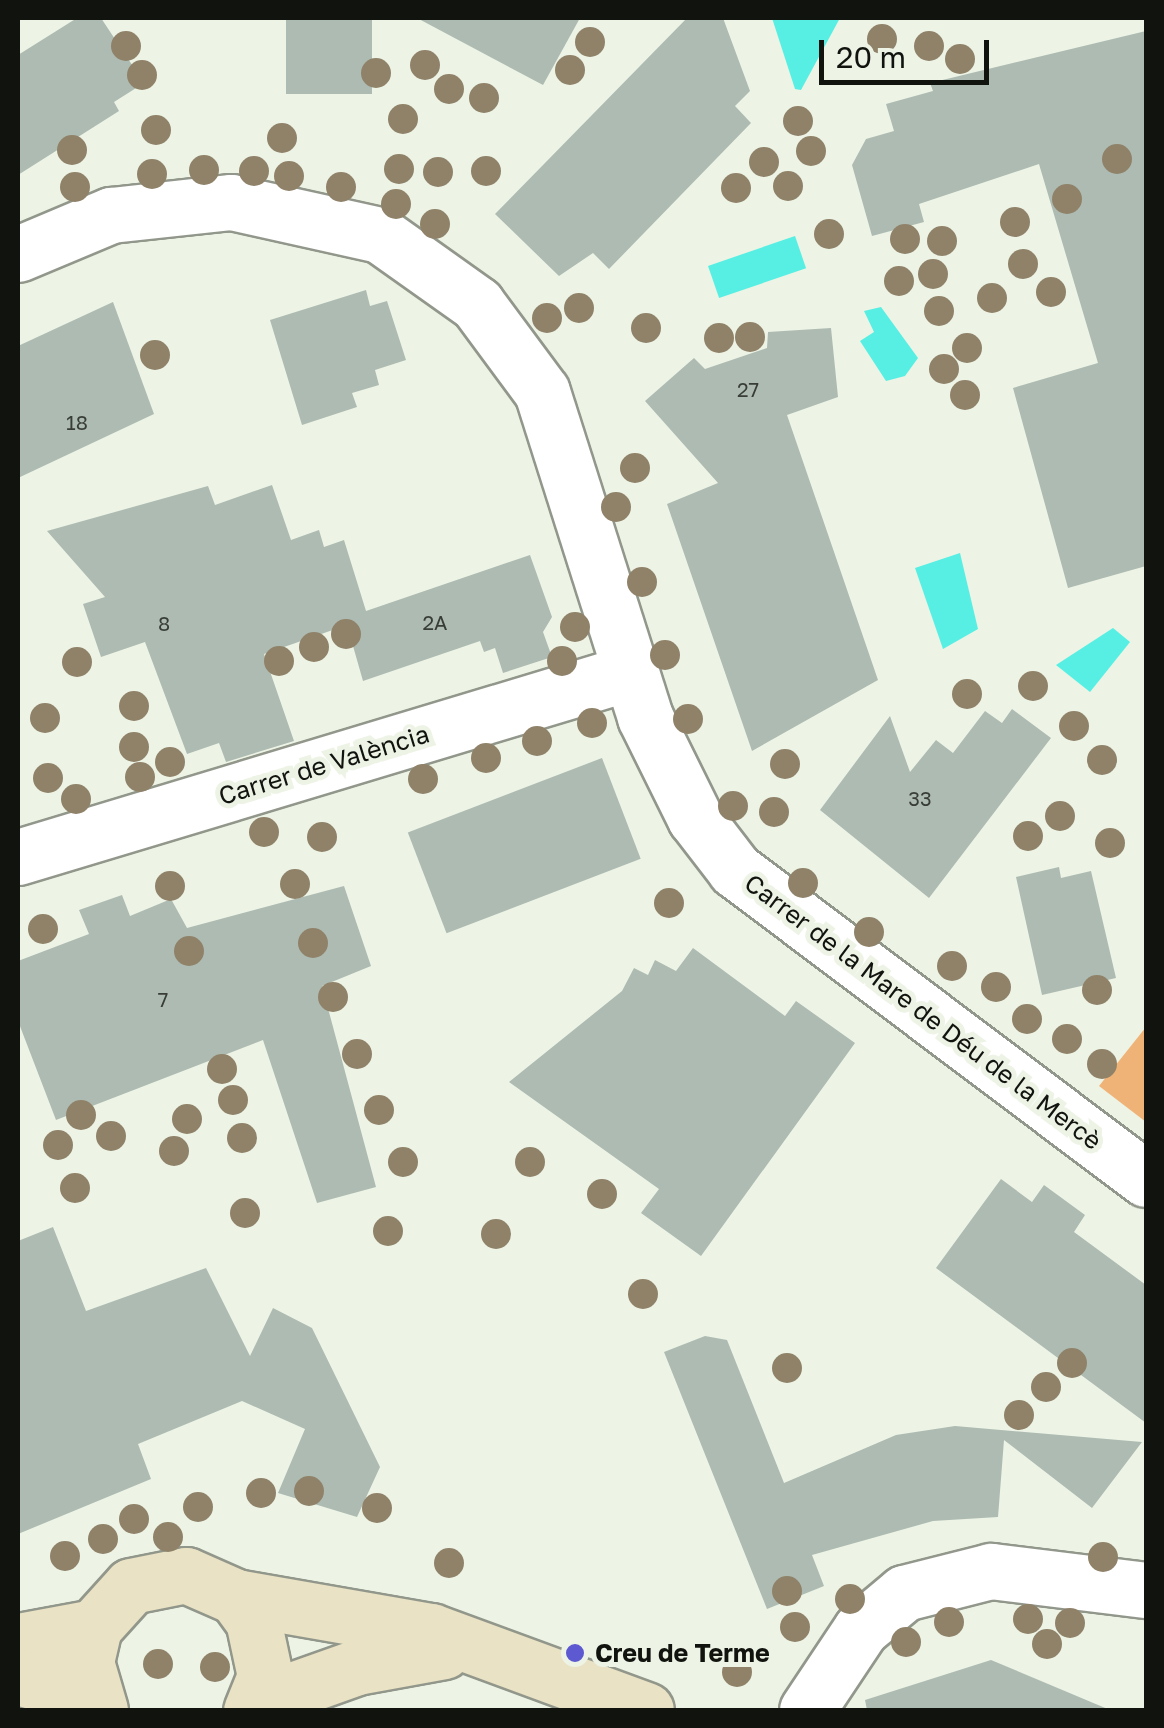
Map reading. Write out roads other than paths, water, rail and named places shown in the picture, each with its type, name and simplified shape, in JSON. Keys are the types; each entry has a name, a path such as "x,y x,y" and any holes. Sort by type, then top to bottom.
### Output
{"street":[{"name":"Carrer de la Mare de Déu de la Mercè","path":"18,254 111,215 231,202 380,234 478,304 542,392 630,672 666,765 734,870 1146,1179"},
{"name":"Carrer de València","path":"18,857 630,672"},
{"path":"808,1710 861,1629 904,1593 992,1572 1146,1590"},
{"path":"96,1704 86,1662 94,1627 109,1604 157,1576 199,1578 236,1597 431,1630 467,1647 646,1710"},
{"path":"236,1597 264,1647 254,1707"},
{"path":"18,1641 94,1627"},
{"path":"254,1707 357,1668 467,1647"},
{"path":"18,1678 96,1704"}],"water":[{"path":"772,18 840,18 801,90 795,89"},
{"path":"795,236 806,268 719,298 708,266"},
{"path":"881,307 918,358 905,376 886,381 860,341 874,332 864,311"},
{"path":"960,553 978,629 943,649 915,568"},
{"path":"1113,628 1130,642 1090,692 1056,665"}],"place":[{"name":"Creu de Terme","path":"575,1653"}]}
